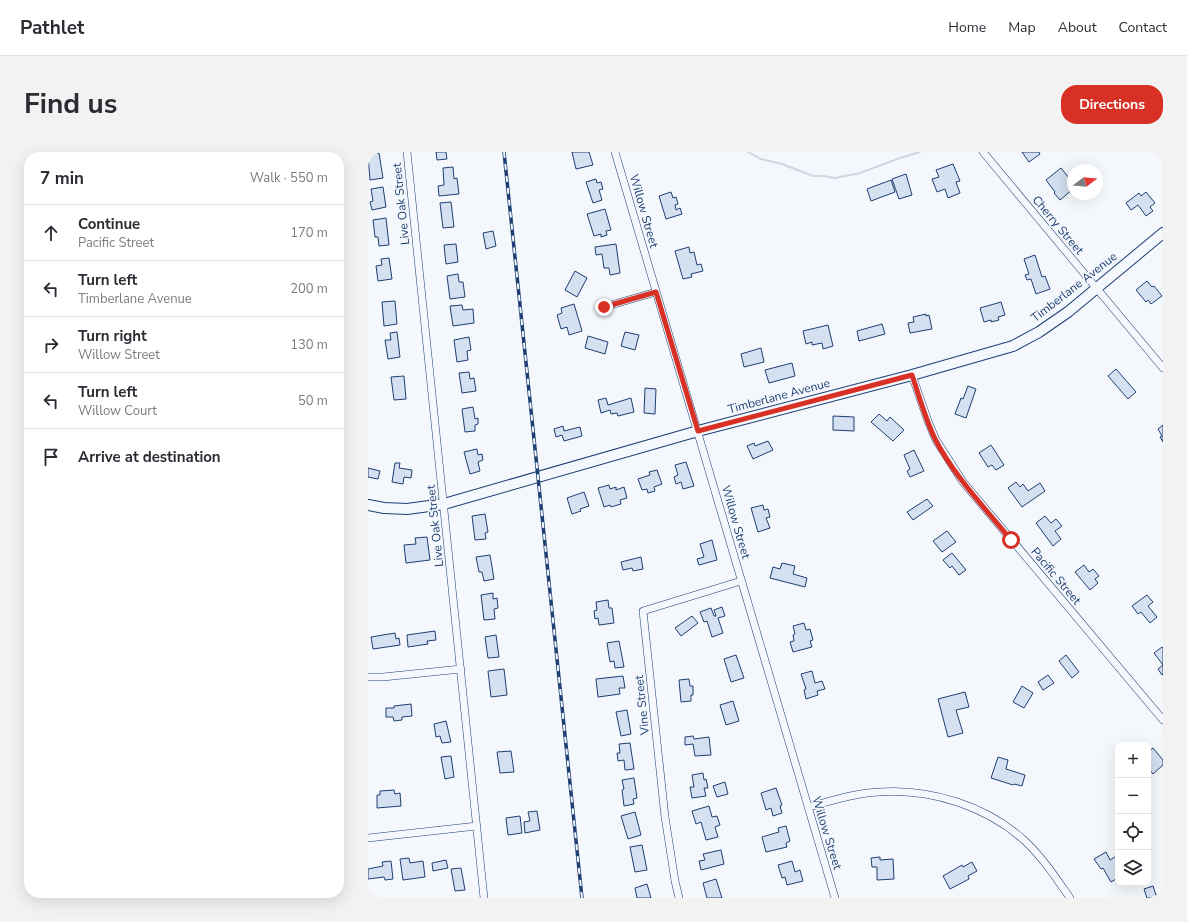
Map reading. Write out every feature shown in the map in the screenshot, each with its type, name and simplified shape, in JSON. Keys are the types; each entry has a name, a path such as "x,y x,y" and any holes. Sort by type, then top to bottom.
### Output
{"street":[{"name":"Live Oak Street","path":"407,152 484,898"},
{"name":"Willow Street","path":"615,152 835,898"},
{"name":"Cherry Street","path":"983,152 1163,368"},
{"name":"Timberlane Avenue","path":"368,505 384,508 407,509 444,504 698,431 912,375 1014,346 1039,332 1068,312 1163,233"},
{"path":"604,307 656,292"},
{"name":"Pacific Street","path":"912,375 936,440 962,482 1163,720"},
{"name":"Vine Street","path":"680,898 675,881 665,817 643,611 741,581"},
{"path":"368,677 390,677 461,669"},
{"path":"808,807 878,792 910,792 952,801 981,812 1002,824 1024,840 1039,855 1070,898"},
{"path":"368,838 477,826"}],"building":[{"path":"436,152 446,152 447,159 437,160"},
{"path":"572,152 589,152 593,165 576,169"},
{"path":"1022,152 1039,152 1040,154 1029,162"},
{"path":"379,153 383,178 370,180 368,155"},
{"path":"953,164 960,181 956,182 960,193 948,198 945,189 937,192 932,179 939,177 936,170"},
{"path":"453,167 454,179 457,178 459,194 439,196 438,186 444,185 443,168"},
{"path":"1061,168 1067,176 1067,194 1060,200 1046,180"},
{"path":"906,174 912,195 899,199 892,179"},
{"path":"596,179 597,183 601,182 603,189 599,190 602,200 593,203 586,182"},
{"path":"891,180 895,192 871,201 867,189"},
{"path":"383,187 386,207 372,210 370,202 373,201 371,189"},
{"path":"671,192 673,198 676,197 678,204 675,205 676,210 680,208 682,214 666,219 659,196"},
{"path":"1146,192 1155,203 1150,207 1153,211 1146,216 1138,205 1131,210 1126,203 1139,193 1141,196"},
{"path":"451,202 454,227 443,228 440,203"},
{"path":"605,209 611,230 606,231 607,235 601,237 601,234 594,236 587,214"},
{"path":"386,218 389,245 379,246 378,237 375,237 373,220"},
{"path":"493,231 496,246 486,249 483,233"},
{"path":"456,244 458,262 446,264 444,245"},
{"path":"616,244 620,273 610,275 609,268 604,268 602,254 596,255 595,247"},
{"path":"689,247 690,253 694,252 697,265 701,264 703,271 691,274 692,277 683,279 675,251"},
{"path":"1035,255 1042,277 1045,276 1050,289 1036,294 1031,279 1027,280 1025,275 1029,274 1024,259"},
{"path":"389,258 392,279 378,281 376,266 382,265 381,259"},
{"path":"575,271 587,278 577,297 565,290"},
{"path":"458,274 459,282 463,282 465,297 450,299 447,276"},
{"path":"1147,281 1152,287 1154,286 1162,296 1151,304 1148,300 1146,302 1136,290"},
{"path":"395,301 397,324 384,326 382,302"},
{"path":"1001,302 1005,315 998,317 999,320 984,322 980,308"},
{"path":"574,304 582,331 569,335 567,327 561,329 557,315 562,313 561,308"},
{"path":"462,305 463,310 473,309 474,323 453,326 450,306"},
{"path":"926,314 926,316 929,315 932,329 910,333 908,323 914,322 913,317"},
{"path":"882,324 885,334 859,341 857,331"},
{"path":"828,325 833,346 823,349 822,343 812,345 812,342 806,344 803,331"},
{"path":"397,332 400,357 388,359 385,340 391,340 390,333"},
{"path":"625,332 639,335 635,350 621,346"},
{"path":"588,336 608,342 605,354 585,348"},
{"path":"469,337 471,350 467,351 468,360 457,362 454,340"},
{"path":"761,348 764,362 744,367 741,354"},
{"path":"792,363 795,376 769,383 765,370"},
{"path":"1116,369 1136,392 1128,399 1108,376"},
{"path":"469,372 470,379 474,378 476,391 462,393 459,373"},
{"path":"404,376 406,399 394,400 391,377"},
{"path":"968,386 976,389 966,418 955,414 961,398 963,399"},
{"path":"645,388 656,389 655,414 644,413"},
{"path":"606,398 608,405 631,398 634,412 618,416 617,413 611,414 610,410 601,413 598,400"},
{"path":"473,407 475,419 478,418 478,424 475,425 475,431 465,432 462,409"},
{"path":"879,414 887,421 890,417 904,430 893,441 871,422"},
{"path":"833,416 854,417 854,431 833,430"},
{"path":"1163,425 1163,442 1160,437 1162,436 1158,429"},
{"path":"563,426 564,431 580,427 582,436 564,441 562,435 556,437 554,429"},
{"path":"768,441 773,450 753,459 747,446 754,443 755,446"},
{"path":"991,445 1004,465 996,470 992,465 988,467 979,453"},
{"path":"477,449 478,455 482,454 483,460 478,462 480,471 470,474 464,452"},
{"path":"914,450 924,471 910,477 907,471 910,469 904,455"},
{"path":"686,462 694,486 683,489 681,482 676,484 674,477 678,475 675,465"},
{"path":"395,463 400,463 399,468 412,470 411,478 404,477 403,484 392,482"},
{"path":"368,468 380,471 378,479 368,477"},
{"path":"657,470 662,484 654,487 655,491 648,493 647,489 642,490 638,479 650,475 649,472"},
{"path":"1016,482 1020,487 1023,484 1028,491 1040,483 1045,491 1022,507 1008,488"},
{"path":"609,485 610,489 616,487 616,490 624,487 627,498 620,500 621,504 611,507 610,505 604,507 598,488"},
{"path":"584,492 589,506 572,514 567,498"},
{"path":"927,499 933,506 913,520 907,512"},
{"path":"763,505 764,510 768,509 770,517 766,518 770,528 758,532 751,508"},
{"path":"485,514 488,532 485,533 486,539 475,540 472,516"},
{"path":"1045,516 1051,523 1056,519 1062,526 1055,531 1061,539 1053,546 1036,523"},
{"path":"947,531 956,542 942,552 933,541"},
{"path":"427,537 430,560 406,563 404,545 416,544 415,538"},
{"path":"712,540 717,560 699,565 697,559 704,557 700,544"},
{"path":"952,553 966,570 959,575 952,566 950,568 943,560"},
{"path":"490,555 494,579 484,581 482,572 479,572 476,557"},
{"path":"641,557 643,569 633,571 632,568 623,570 621,562"},
{"path":"782,563 795,566 793,574 807,578 805,587 770,578 773,567 780,569"},
{"path":"1084,565 1089,572 1093,569 1099,576 1095,579 1098,583 1090,590 1075,572"},
{"path":"493,593 493,599 497,598 498,608 494,609 495,619 484,620 481,595"},
{"path":"1147,595 1153,602 1148,606 1157,617 1150,623 1141,612 1138,614 1132,606"},
{"path":"608,600 609,608 612,608 614,623 599,625 598,618 595,619 594,611 597,610 596,602"},
{"path":"722,607 725,616 718,618 723,633 712,637 707,621 704,622 700,612 711,608 714,616 716,616 714,610"},
{"path":"692,616 698,623 681,636 675,628"},
{"path":"804,623 806,630 810,629 813,640 810,641 812,647 793,652 790,642 794,641 793,635 795,634 793,626"},
{"path":"435,631 436,640 427,641 428,644 408,647 407,635"},
{"path":"395,633 396,639 399,638 400,645 373,649 371,637"},
{"path":"496,635 499,657 488,658 485,637"},
{"path":"619,641 624,667 615,668 614,661 610,662 607,643"},
{"path":"1162,647 1163,648 1163,665 1154,653"},
{"path":"736,655 744,678 731,682 724,659"},
{"path":"1066,655 1079,672 1072,678 1059,661"},
{"path":"1163,665 1163,674 1162,675 1158,669"},
{"path":"504,669 507,695 491,697 488,671"},
{"path":"812,671 815,683 822,681 825,689 817,691 818,695 806,699 804,690 806,689 801,674"},
{"path":"1048,675 1054,683 1043,690 1038,682"},
{"path":"623,676 625,688 619,688 620,694 598,697 596,679"},
{"path":"689,679 690,686 693,686 691,701 681,702 679,680"},
{"path":"1022,686 1033,693 1024,708 1013,702"},
{"path":"965,692 969,707 956,710 963,733 948,737 938,699"},
{"path":"733,701 739,721 726,725 720,705"},
{"path":"411,704 412,716 402,717 402,720 394,721 393,717 386,717 386,708 394,708 394,706"},
{"path":"627,710 631,734 621,736 616,712"},
{"path":"446,721 451,742 442,743 440,736 436,737 434,724"},
{"path":"693,736 694,739 709,737 711,755 695,756 693,744 685,745 685,737"},
{"path":"630,743 634,769 625,770 624,760 618,761 617,753 620,753 619,744"},
{"path":"1153,748 1163,760 1163,765 1153,774 1151,772 1151,750"},
{"path":"511,751 514,772 500,773 497,752"},
{"path":"451,756 454,777 445,779 441,757"},
{"path":"998,757 1008,760 1006,769 1025,775 1022,786 1013,785 991,778"},
{"path":"703,773 704,780 706,779 708,788 704,788 706,796 692,798 690,787 694,787 692,775"},
{"path":"634,778 637,798 633,799 634,804 624,806 622,790 624,789 622,780"},
{"path":"725,782 728,794 717,797 713,786"},
{"path":"776,788 782,805 780,806 782,813 773,816 771,808 766,810 761,793"},
{"path":"394,790 395,794 400,793 401,806 377,808 377,795 380,795 380,791"},
{"path":"709,806 712,817 717,816 720,825 715,827 718,837 706,840 701,822 696,824 692,811"},
{"path":"537,811 540,830 525,833 524,822 530,821 528,812"},
{"path":"635,812 641,835 628,839 621,816"},
{"path":"520,816 522,833 508,835 506,818"},
{"path":"786,826 790,841 786,843 787,847 766,852 762,837 779,832 778,828"},
{"path":"642,845 647,870 635,872 630,847"},
{"path":"721,850 724,864 701,870 699,861 705,860 703,854"},
{"path":"1106,852 1110,860 1115,857 1115,880 1111,882 1103,868 1101,869 1094,859"},
{"path":"880,857 880,860 893,859 894,879 877,880 877,867 872,867 871,858"},
{"path":"409,858 410,863 423,861 425,877 403,880 400,859"},
{"path":"446,860 448,868 433,871 432,863"},
{"path":"391,861 393,879 385,880 384,877 368,879 368,869 383,866 382,862"},
{"path":"792,861 795,872 800,870 803,881 787,885 785,877 782,878 778,865"},
{"path":"972,862 977,871 968,876 969,879 950,889 943,876 962,865 963,867"},
{"path":"461,868 465,890 455,891 451,869"},
{"path":"716,879 722,898 707,898 703,883"},
{"path":"647,884 651,898 637,898 635,888"},
{"path":"1153,886 1156,895 1160,894 1161,898 1147,898 1144,889"}],"waterway":[{"path":"748,152 761,159 782,164 813,176 835,178 860,173 920,152"}],"railway":[{"path":"504,152 582,898"}],"route":[{"path":"604,307 656,292 698,431 912,375 936,440 962,482 1011,540"}]}
